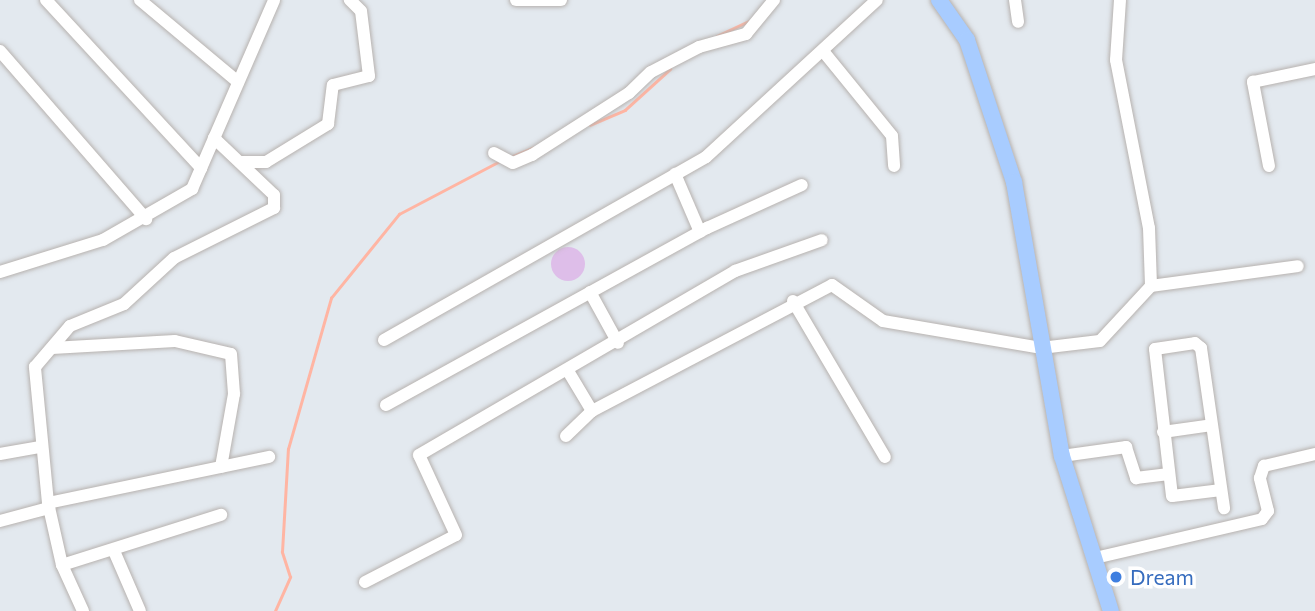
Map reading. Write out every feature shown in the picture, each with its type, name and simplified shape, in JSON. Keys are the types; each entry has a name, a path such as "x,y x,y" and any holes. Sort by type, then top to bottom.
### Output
{"main road":[{"path":"939,0 967,40 1014,182 1062,456 1111,611"}],"street":[{"path":"46,0 201,168"},
{"path":"140,0 237,82"},
{"path":"0,272 103,240 146,219 192,189 274,0"},
{"path":"240,162 266,162 328,124 333,85 369,76 362,11 350,0"},
{"path":"516,0 561,0"},
{"path":"503,158 629,93 651,72 699,47 746,34 774,0"},
{"path":"384,340 674,174 736,135 877,0"},
{"path":"1016,0 1018,22"},
{"path":"1120,0 1116,60 1149,228 1151,286"},
{"path":"0,51 146,219"},
{"path":"823,51 892,136 894,166"},
{"path":"1269,166 1253,82 1315,69"},
{"path":"83,611 62,565 48,506 40,447 35,367 70,326 129,301 174,258 274,208 274,195 214,138"},
{"path":"674,174 700,232"},
{"path":"386,405 700,232 802,185"},
{"path":"365,582 456,535 419,456 618,342 735,271 822,240"},
{"path":"566,436 592,411 793,300 836,285 883,321 1041,348 1100,341 1151,286 1298,266"},
{"path":"590,292 618,342"},
{"path":"793,300 886,457"},
{"path":"52,348 175,341 231,354 234,394 221,467"},
{"path":"1220,490 1174,498 1168,474 1153,350 1195,343 1212,425 1224,508"},
{"path":"568,371 592,411"},
{"path":"1163,432 1212,425"},
{"path":"0,454 40,447"},
{"path":"1062,456 1126,447 1136,478 1168,474"},
{"path":"1095,558 1262,519 1268,511 1260,478 1264,466 1315,454"},
{"path":"0,521 48,506 269,457"},
{"path":"62,565 114,551 132,540 221,515"},
{"path":"114,551 139,611"}],"shaded area":[{"path":"568,247 580,252 585,264 580,276 568,281 556,276 551,264 556,252"}],"waterway":[{"path":"717,36 749,21"},
{"path":"590,125 625,110 670,69"},
{"path":"513,156 532,148"},
{"path":"275,611 290,577 282,552 288,449 331,298 399,214 500,161"}],"place":[{"name":"Dream","path":"1116,577"}]}
